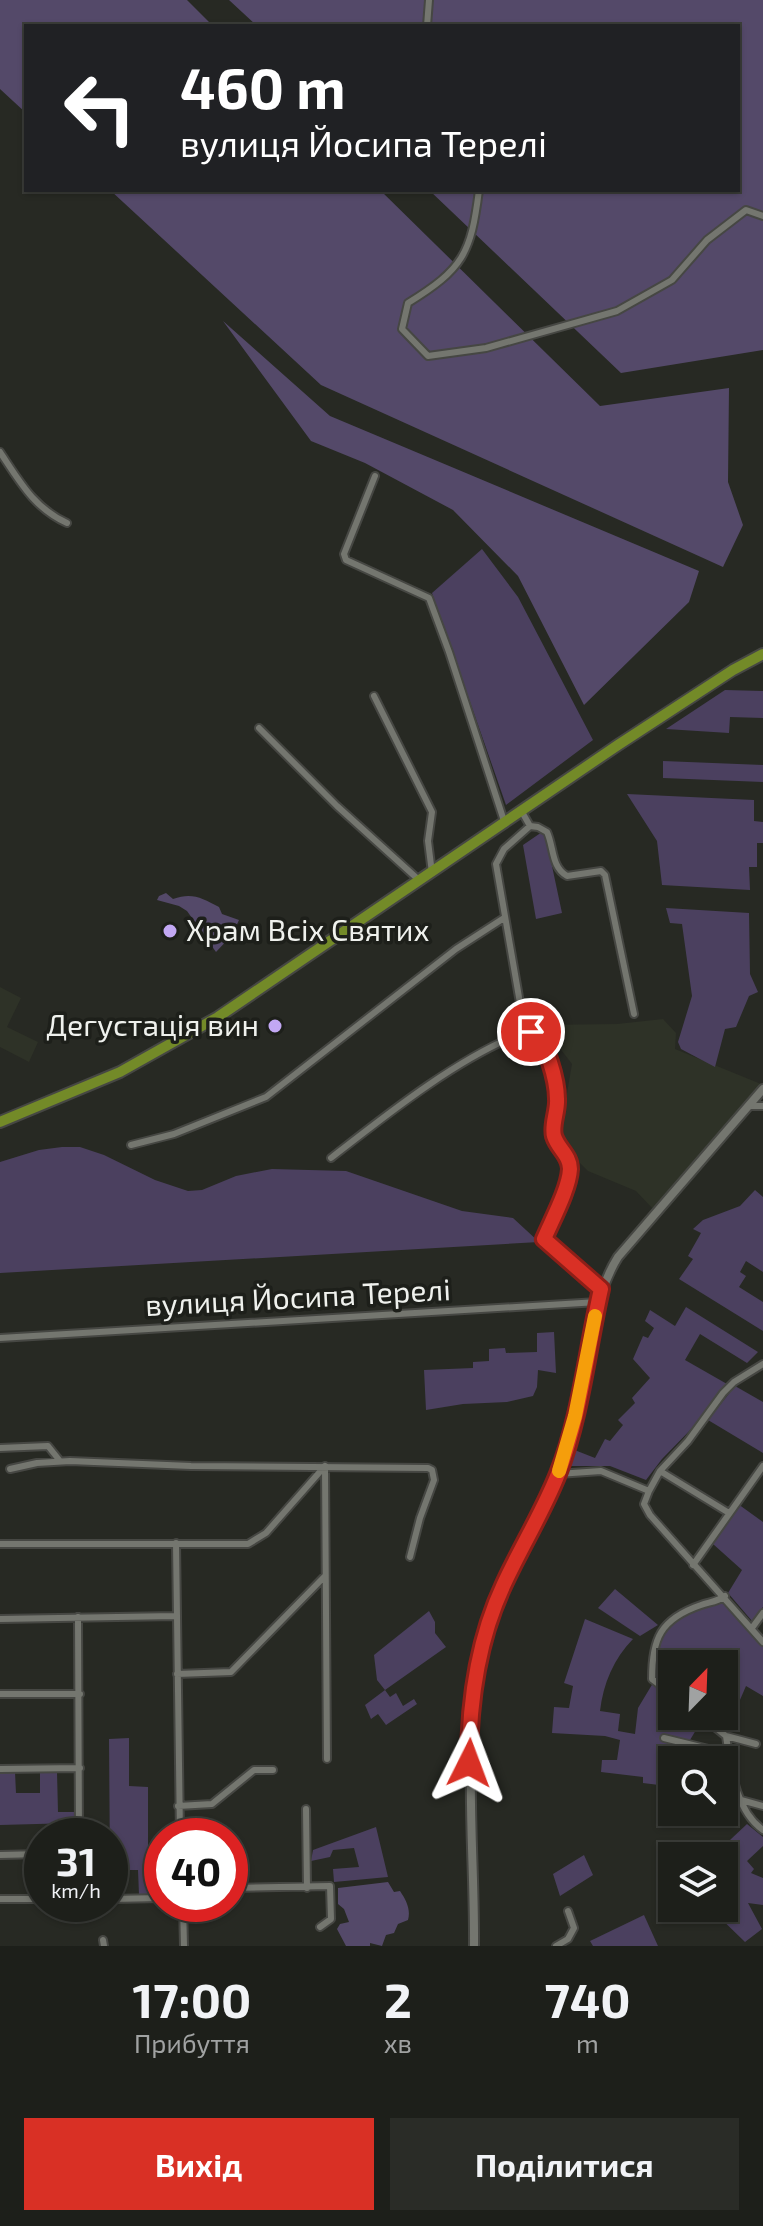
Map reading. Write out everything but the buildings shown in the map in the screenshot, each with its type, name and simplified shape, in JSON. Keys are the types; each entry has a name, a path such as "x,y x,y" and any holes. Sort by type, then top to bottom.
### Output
{"highway":[{"path":"0,1122 120,1072 183,1039 689,698 763,654"}],"street":[{"path":"427,24 429,0"},
{"path":"479,192 475,225 460,262 441,283 408,303 402,329 428,356 486,348 617,311 672,280 707,240 746,210 763,216"},
{"path":"0,452 46,513 67,523"},
{"path":"375,476 344,554 346,560 429,598 505,824"},
{"path":"374,696 432,812 428,841 432,873"},
{"path":"259,728 326,796 420,881"},
{"path":"522,812 530,826"},
{"path":"525,1032 496,869 498,858 510,842 530,826 544,828 547,832 553,858 563,874 601,871 605,875 634,1014"},
{"path":"131,1145 174,1134 266,1097 456,949 504,918"},
{"path":"331,1158 491,1046 525,1032 537,1035 553,1074 557,1099 554,1136 568,1157 570,1166 544,1239 601,1289"},
{"path":"474,1946 469,1745 477,1668 503,1585 558,1474 575,1416 601,1289 618,1257 763,1089"},
{"path":"748,1106 763,1106"},
{"name":"вулиця Йосипа Терелі","path":"0,1338 598,1302"},
{"path":"763,1364 734,1382 660,1471 644,1504 693,1565 725,1596 763,1642"},
{"path":"0,1448 48,1446 58,1458"},
{"path":"10,1469 58,1458 151,1466 423,1466 432,1470 434,1480 410,1557"},
{"path":"0,1544 248,1544 283,1516 325,1466"},
{"path":"325,1466 327,1759"},
{"path":"693,1565 763,1466"},
{"path":"558,1474 601,1471 649,1491"},
{"path":"660,1471 729,1513"},
{"path":"176,1543 179,1818"},
{"path":"177,1674 231,1672 325,1576"},
{"path":"658,1684 652,1679 652,1651 656,1637 686,1612 725,1596"},
{"path":"752,1628 763,1613"},
{"path":"0,1619 176,1616"},
{"path":"78,1617 79,1818"},
{"path":"0,1694 80,1694"},
{"path":"718,1730 726,1736 756,1744"},
{"path":"726,1736 728,1746"},
{"path":"664,1738 696,1746"},
{"path":"0,1769 80,1768"},
{"path":"178,1806 212,1804 254,1770 273,1770"},
{"path":"738,1788 744,1811 751,1822 763,1830"},
{"path":"741,1800 763,1806"},
{"path":"306,1809 307,1888"},
{"path":"0,1855 24,1854"},
{"path":"248,1888 330,1886 331,1919 320,1927"},
{"path":"0,1899 24,1899"},
{"path":"556,1946 568,1939 574,1928 568,1911"},
{"path":"183,1922 184,1946"}],"shaded area":[{"path":"0,0 187,0 211,24 24,24 24,111 0,89"},
{"path":"229,0 763,0 763,350 621,373 431,192 740,192 740,24 255,24"},
{"path":"112,192 382,192 600,406 729,388 728,482 743,525 723,567 321,385"},
{"path":"223,321 330,416 699,571 689,602 584,705 518,576 453,510 365,463 311,441"},
{"path":"482,549 518,597 593,740 506,805 432,593"},
{"path":"725,690 763,691 763,718 730,717 729,733 666,729"},
{"path":"663,761 763,765 763,782 663,778"},
{"path":"627,794 754,800 754,821 763,822 763,843 757,843 757,867 749,867 750,890 662,885 657,841"},
{"path":"545,833 562,913 536,919 523,845"},
{"path":"166,893 173,899 197,897 219,907 222,914 239,920 232,935 216,952 187,911 157,900"},
{"path":"666,908 749,913 750,974 758,992 749,996 736,1027 725,1029 715,1067 681,1049 678,1042 692,996 682,924 670,923"},
{"path":"0,987 21,998 7,1027 38,1042 29,1062 0,1047"},
{"path":"663,1019 676,1033 675,1049 761,1084 654,1210 636,1191 588,1171 569,1152 560,1134 572,1064 542,1025 617,1024"},
{"path":"80,1147 104,1155 155,1180 188,1191 202,1190 236,1176 272,1169 346,1171 462,1211 513,1218 539,1242 0,1273 0,1162 39,1150"},
{"path":"755,1190 763,1197 763,1272 746,1261 740,1272 746,1276 739,1287 763,1302 763,1331 679,1279 693,1259 688,1256 701,1233 693,1229 703,1220 740,1206"},
{"path":"686,1307 758,1352 747,1363 700,1334 685,1360 727,1384 702,1418 646,1480 610,1466 570,1466 572,1449 595,1458 605,1439 610,1441 623,1425 618,1420 635,1403 632,1398 650,1378 633,1359 643,1336 648,1338 654,1328 645,1321 650,1310 675,1326"},
{"path":"554,1332 556,1373 538,1370 533,1396 507,1402 426,1410 424,1370 473,1368 473,1362 489,1361 489,1349 505,1348 506,1353 537,1352 537,1333"},
{"path":"735,1386 763,1402 763,1453 708,1420"},
{"path":"738,1504 763,1522 763,1607 752,1621 728,1593 742,1570 713,1544"},
{"path":"615,1589 658,1625 640,1636 598,1608"},
{"path":"725,1602 763,1645 763,1696 746,1686 738,1705 738,1650 658,1650 658,1679 656,1677 654,1651 657,1640 672,1623 704,1607"},
{"path":"429,1611 435,1622 435,1633 446,1647 385,1690 377,1680 374,1655"},
{"path":"585,1619 633,1639 610,1672 600,1711 620,1714 618,1731 635,1734 638,1708 653,1683 658,1687 658,1730 696,1730 690,1740 663,1736 662,1740 695,1746 658,1746 658,1785 643,1783 643,1777 601,1772 602,1760 617,1760 620,1740 605,1736 552,1733 554,1707 569,1708 573,1686 564,1683"},
{"path":"385,1690 390,1697 396,1693 403,1706 414,1699 417,1704 386,1725 378,1714 371,1719 365,1705"},
{"path":"129,1738 129,1786 148,1787 148,1818 144,1818 144,1895 139,1895 138,1870 128,1870 128,1818 110,1818 109,1739"},
{"path":"0,1772 15,1772 16,1793 40,1793 40,1772 57,1772 58,1812 74,1812 74,1818 24,1818 24,1824 0,1825"},
{"path":"747,1824 763,1837 763,1846 747,1861 754,1869 751,1873 763,1878 763,1905 748,1903 762,1929 745,1942 724,1922 738,1922 738,1842 728,1842"},
{"path":"376,1827 388,1877 334,1882 333,1869 359,1867 354,1848 333,1850 330,1857 311,1861 313,1850"},
{"path":"584,1855 593,1875 560,1896 553,1874"},
{"path":"388,1882 394,1892 400,1891 404,1898 408,1920 398,1924 394,1933 386,1935 382,1946 370,1943 370,1946 346,1946 337,1929 340,1924 349,1922 344,1909 338,1904 338,1888"},
{"path":"644,1915 658,1946 593,1946 590,1941"}],"slow traffic":[{"path":"559,1471 575,1416 595,1316"}],"place":[{"name":"Храм Всіх Святих","path":"170,931"},
{"name":"Дегустація вин","path":"275,1026"}],"route":[{"path":"469,1763 474,1689 485,1639 503,1585 562,1462 575,1416 601,1289 544,1239 570,1166 568,1157 554,1136 557,1099 553,1074 542,1043 531,1032"}]}
